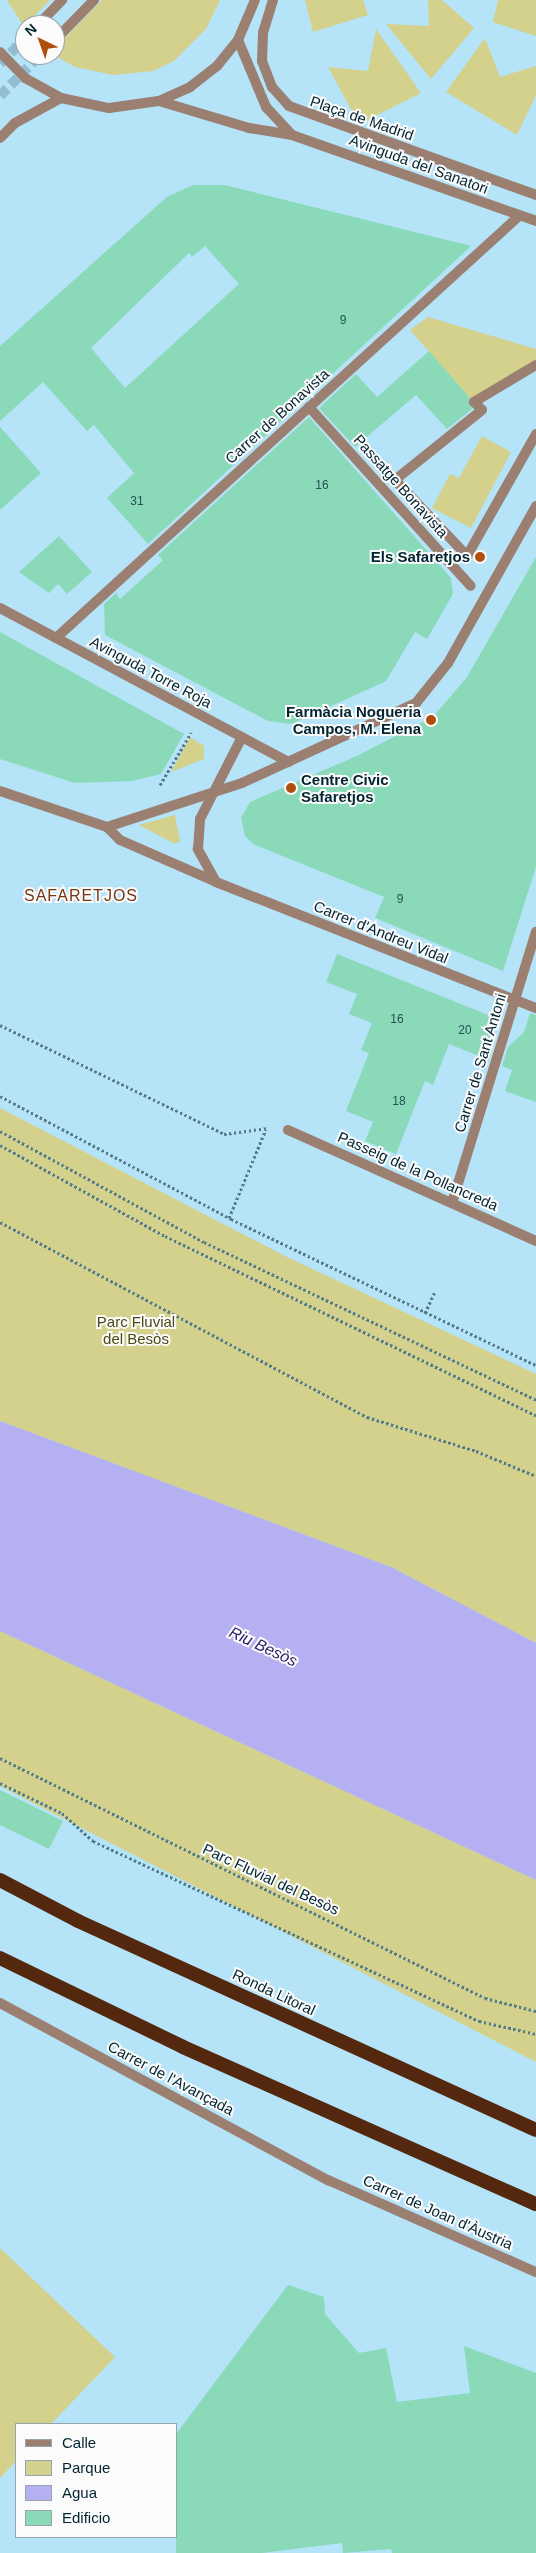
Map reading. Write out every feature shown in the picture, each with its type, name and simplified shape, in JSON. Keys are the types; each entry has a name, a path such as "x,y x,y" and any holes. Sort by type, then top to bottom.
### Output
{"highway":[{"name":"Ronda Litoral","path":"0,1880 78,1921 536,2130"},
{"path":"0,1958 183,2047 536,2204"}],"street":[{"path":"48,15 62,0"},
{"path":"65,30 94,0"},
{"path":"0,52 25,78 61,98 109,108 159,102 190,87 217,66 238,40 255,0"},
{"name":"Plaça de Madrid","path":"273,0 263,33 262,61 273,89 289,106 536,195"},
{"name":"Avinguda del Sanatori","path":"238,40 266,107 292,135"},
{"path":"0,138 15,123 61,98"},
{"name":"Avinguda del Sanatori","path":"159,102 248,128 292,135 519,216 536,220"},
{"name":"Carrer de Bonavista","path":"56,638 519,216"},
{"path":"536,366 474,402 482,410 395,480 466,556 536,434"},
{"name":"Passatge Bonavista","path":"309,407 471,586"},
{"path":"0,791 107,827 288,762 416,703 448,663 536,506"},
{"name":"Avinguda Torre Roja","path":"0,608 288,762"},
{"path":"216,882 198,849 200,819 242,737"},
{"name":"Carrer d'Andreu Vidal","path":"107,827 120,840 216,882 536,1008"},
{"name":"Carrer de Sant Antoni","path":"452,1203 536,932"},
{"name":"Passeig de la Pollancreda","path":"288,1130 536,1241"},
{"name":"Carrer de l'Avançada","path":"0,2003 328,2180"},
{"name":"Carrer de Joan d'Àustria","path":"328,2180 536,2272"}],"path":[{"path":"160,785 188,736"},
{"path":"0,1025 224,1134 266,1128 288,1130"},
{"path":"0,1096 229,1218 536,1365"},
{"path":"229,1218 266,1128"},
{"path":"0,1132 204,1242 536,1400"},
{"path":"0,1145 165,1236 536,1416"},
{"path":"0,1222 367,1417 476,1451 536,1476"},
{"path":"425,1313 435,1292"},
{"name":"Parc Fluvial del Besòs","path":"0,1758 485,1998 536,2011"},
{"path":"0,1783 62,1813 93,1840 479,2021 536,2034"}],"green space":[{"path":"7,0 50,0 36,15 16,15"},
{"path":"102,0 220,0 206,29 174,61 153,71 113,75 75,67 65,61 65,38"},
{"path":"305,0 363,0 368,15 313,32"},
{"path":"428,0 442,0 474,28 431,79 386,24 429,26"},
{"path":"498,0 536,0 536,36 493,22"},
{"path":"376,29 421,93 359,124 328,67 368,71"},
{"path":"485,38 500,77 536,66 536,95 517,135 446,92"},
{"path":"428,317 536,349 536,365 473,402 410,330"},
{"path":"482,436 511,452 471,528 432,508 450,474 459,478"},
{"path":"190,737 204,746 204,759 171,772"},
{"path":"175,815 180,841 175,844 139,825"},
{"name":"Parc Fluvial del Besòs","path":"0,1108 287,1257 536,1374 536,1643 391,1567 0,1421"},
{"path":"0,1631 536,1880 536,2062 0,1786"},
{"path":"0,2248 115,2357 52,2423 15,2423 15,2462 0,2478"}],"water":[{"name":"Riu Besòs","path":"0,1421 391,1567 536,1643 536,1880 0,1631"}],"building":[{"path":"193,185 225,185 471,246 148,544 107,498 134,473 94,425 87,431 43,382 0,421 0,346 167,197","holes":["205,246 239,284 125,388 91,348 189,253 192,257"]},
{"path":"429,351 469,397 472,409 447,429 416,395 355,447 319,408 356,374 377,397"},
{"path":"309,417 451,578 453,594 427,639 415,632 386,681 292,724 268,721 105,635 104,604 116,593 120,599 163,560 158,555"},
{"path":"0,427 41,473 0,510"},
{"path":"59,536 92,572 67,594 58,584 49,593 19,572"},
{"path":"536,557 536,867 503,971 375,918 384,897 253,844 245,836 241,818 250,802 359,755 422,722 427,724 467,677"},
{"path":"0,632 184,734 161,774 132,781 75,783 0,759"},
{"path":"337,954 488,1015 494,1044 489,1060 449,1044 433,1085 425,1081 396,1154 365,1141 373,1122 346,1111 369,1053 361,1050 372,1023 349,1014 357,994 326,982"},
{"path":"530,1013 536,1015 536,1102 505,1091 512,1070 502,1066 508,1047 524,1032"},
{"path":"0,1790 63,1821 49,1849 0,1825"},
{"path":"288,2285 324,2297 325,2314 359,2353 386,2348 397,2402 470,2393 464,2346 536,2373 536,2553 392,2553 391,2549 343,2553 342,2543 262,2553 176,2553 176,2538 178,2538 178,2431"}],"tunnel":[{"path":"0,64 15,48"},
{"path":"0,96 30,65"}],"place":[{"name":"Els Safaretjos","path":"480,557"},
{"name":"Farmàcia Nogueria Campos, M. Elena","path":"431,720"},
{"name":"Centre Civic Safaretjos","path":"291,788"}],"district":[{"name":"SAFARETJOS","path":"81,896"}]}
